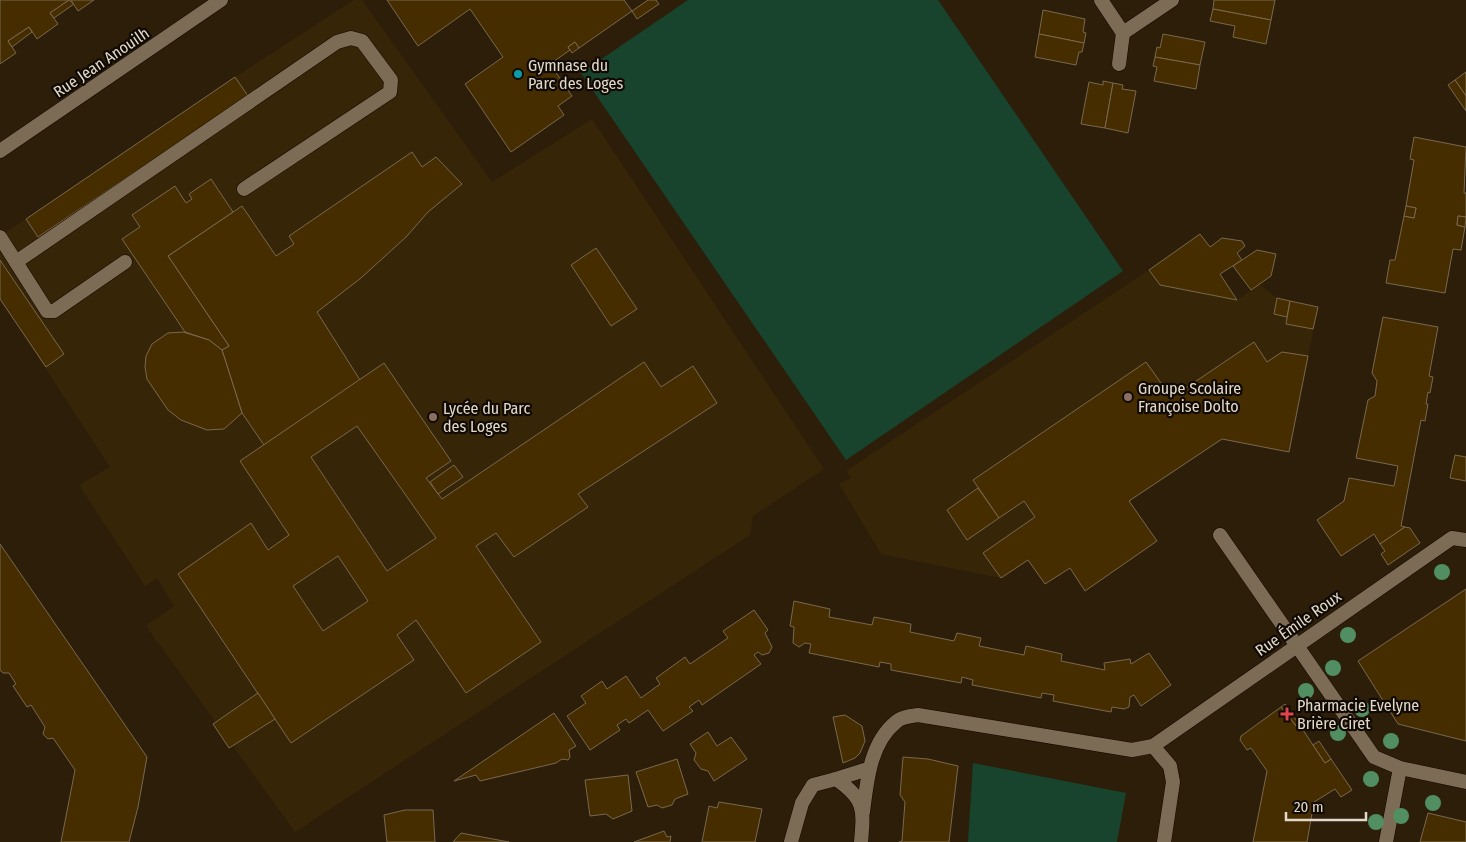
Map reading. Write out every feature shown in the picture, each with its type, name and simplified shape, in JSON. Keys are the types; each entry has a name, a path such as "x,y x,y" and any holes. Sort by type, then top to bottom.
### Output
{"street":[{"name":"Rue Jean Anouilh","path":"0,151 221,0"},
{"path":"1100,0 1123,33 1119,64"},
{"path":"1123,33 1172,0"},
{"path":"16,262 337,42 351,38 362,41 391,80 390,92 244,189"},
{"path":"0,237 47,311 54,311 125,262"},
{"path":"1220,535 1374,757 1400,768 1466,782"},
{"name":"Rue Émile Roux","path":"861,842 868,769 885,734 897,720 918,714 1132,750 1153,746 1452,538 1466,540"},
{"path":"1153,746 1170,766 1173,782 1164,842"},
{"path":"1386,842 1400,768"},
{"path":"792,842 802,803 813,785 868,769"},
{"path":"836,779 853,791 863,812"}],"shaded area":[{"name":"Lycée du Parc des Loges","path":"354,0 362,0 492,182 592,119 824,469 753,516 750,535 295,832 146,626 174,606 157,578 145,586 79,485 110,467 0,299 0,236 235,77"},
{"name":"Groupe Scolaire Françoise Dolto","path":"1149,270 1160,285 1237,300 1259,284 1277,298 1318,307 1289,452 1222,439 1130,501 1157,541 1085,591 1070,568 1045,584 1028,561 1001,578 881,554 839,484 851,478 846,471"}],"green space":[{"path":"688,0 938,0 1123,271 846,460 581,73"},
{"path":"973,763 1126,793 1117,842 968,842"}],"building":[{"path":"0,0 69,0 50,13 58,24 37,39 29,27 8,41 16,53 0,64"},
{"path":"69,0 74,4 54,18 50,13"},
{"path":"71,0 94,0 78,11"},
{"name":"Gymnase du Parc des Loges","path":"387,0 624,0 632,11 579,48 575,42 568,47 570,50 550,64 572,96 558,106 564,115 511,152 465,84 503,57 470,9 418,46"},
{"path":"648,0 656,0 659,4 637,19 632,11"},
{"path":"1214,0 1275,0 1271,20 1213,9"},
{"path":"1213,9 1271,20 1266,44 1233,37 1235,26 1210,21"},
{"path":"1043,10 1085,19 1083,32 1086,33 1084,43 1039,34"},
{"path":"29,27 32,32 12,47 8,41"},
{"path":"1039,34 1084,43 1082,52 1079,52 1076,65 1035,57"},
{"path":"1163,34 1205,42 1200,65 1155,57 1157,47 1160,48"},
{"path":"575,42 579,48 572,53 568,47"},
{"path":"1155,57 1200,65 1196,89 1154,81 1157,67 1153,66"},
{"path":"1466,72 1466,96 1455,80"},
{"path":"235,77 248,96 38,237 26,219"},
{"path":"1455,80 1466,96 1466,111 1448,85"},
{"path":"1103,81 1113,83 1105,128 1081,124 1089,82 1103,85"},
{"path":"1113,83 1123,85 1122,89 1136,91 1128,133 1105,128"},
{"path":"1414,137 1466,147 1464,193 1466,193 1466,217 1458,216 1457,225 1465,227 1461,250 1453,249 1445,293 1386,283 1390,260 1395,260 1404,216 1414,218 1416,208 1406,206 1414,160 1410,159"},
{"path":"412,152 422,167 436,157 462,184 428,212 406,237 361,278 317,312 360,380 264,445 242,413 222,350 229,346 168,256 242,206 276,256 294,244 289,236"},
{"path":"211,179 233,212 168,256 229,346 222,350 209,340 185,332 122,239 140,227 132,215 175,186 186,203 192,199 189,194"},
{"path":"1406,206 1416,208 1414,218 1404,216"},
{"path":"1458,216 1466,217 1465,227 1457,225"},
{"path":"1200,234 1210,247 1222,238 1242,241 1245,246 1237,253 1242,260 1220,274 1237,300 1160,285 1149,270"},
{"path":"596,248 637,309 611,326 571,265"},
{"path":"1257,250 1276,254 1271,276 1251,290 1233,266"},
{"path":"0,260 64,354 46,367 0,299"},
{"path":"1277,298 1290,301 1287,317 1274,314"},
{"path":"1290,301 1318,307 1313,329 1286,324"},
{"path":"1383,317 1438,327 1429,376 1433,377 1430,393 1428,392 1425,421 1421,420 1401,526 1405,527 1380,544 1374,534 1341,556 1317,520 1344,501 1349,478 1394,486 1398,466 1356,458 1368,400 1375,396 1377,381 1372,373"},
{"path":"183,332 209,340 222,350 242,413 224,429 207,430 181,420 168,410 147,379 146,356 152,344 168,333"},
{"path":"1254,342 1267,362 1282,352 1308,356 1289,452 1222,439 1129,501 1157,541 1085,591 1070,568 1045,584 1028,560 1001,578 983,553 1035,517 1024,501 999,518 973,480 1146,362 1166,390 1174,384 1180,392"},
{"path":"644,362 661,387 693,366 717,403 578,494 588,507 514,557 496,533 476,546 541,642 466,693 416,620 397,635 414,660 291,743 178,574 251,523 268,550 289,535 240,461 384,363 451,461 426,478 442,499","holes":["357,426 436,538 387,571 311,457","338,556 368,601 323,631 293,586"]},
{"path":"1455,455 1466,457 1466,481 1450,478"},
{"path":"454,465 463,477 438,494 430,482"},
{"path":"978,488 999,518 967,540 947,510"},
{"path":"1405,527 1410,528 1420,543 1388,565 1381,554 1385,551 1380,544"},
{"path":"0,544 147,757 138,807 129,842 61,842 75,770 53,738 48,739 43,734 45,727 31,705 27,707 13,686 16,684 9,673 3,673 0,670"},
{"path":"1466,589 1466,741 1398,724 1358,661"},
{"path":"794,601 830,609 829,617 872,625 874,617 911,624 910,632 954,641 957,633 981,638 979,646 1024,655 1026,646 1062,654 1061,661 1105,670 1104,663 1130,659 1131,664 1149,653 1171,685 1141,706 1134,695 1130,697 1129,707 1124,709 1112,707 1111,712 1053,701 1054,695 1042,693 1041,698 972,685 973,680 962,677 961,683 891,670 891,664 880,662 879,667 809,653 811,644 805,643 799,647 793,643 794,627 790,626"},
{"path":"754,610 768,630 765,633 772,647 769,653 762,655 758,652 754,655 761,664 702,705 699,700 689,707 693,711 663,731 648,710 629,723 626,719 617,725 620,730 590,750 567,716 586,703 581,696 602,681 607,689 626,676 641,698 660,684 656,678 685,657 690,664 728,638 723,631"},
{"path":"258,693 275,719 229,748 213,724"},
{"path":"1285,704 1299,724 1296,726 1281,707"},
{"path":"1281,707 1296,726 1299,724 1325,763 1331,759 1352,790 1341,797 1335,789 1314,802 1307,842 1253,842 1267,771 1251,748 1247,750 1240,740 1241,736"},
{"path":"554,713 576,746 569,750 570,757 568,760 562,759 556,763 480,781 476,775 454,781"},
{"path":"845,715 862,726 865,741 860,753 855,758 843,763 833,717"},
{"path":"708,732 717,746 731,737 747,759 714,781 708,771 701,769 694,760 696,753 690,744"},
{"path":"1319,741 1331,759 1325,763 1313,745"},
{"path":"903,757 928,759 958,766 949,842 899,842 902,841 905,802 900,795"},
{"path":"677,759 688,794 675,799 672,805 662,808 657,805 648,807 636,772"},
{"path":"628,775 632,811 613,819 606,814 590,816 585,780"},
{"path":"719,802 762,809 755,842 702,842 709,806 717,808"},
{"path":"405,810 433,810 435,842 387,842 384,815"},
{"path":"1428,813 1466,822 1466,842 1420,842"},
{"path":"664,831 667,837 671,836 670,842 634,842"},
{"path":"461,833 509,842 453,842"}],"place":[{"name":"Gymnase du Parc des Loges","path":"518,74"},
{"name":"Groupe Scolaire Françoise Dolto","path":"1128,397"},
{"name":"Lycée du Parc des Loges","path":"433,417"},
{"name":"Pharmacie Evelyne Brière Ciret","path":"1287,714"}]}
